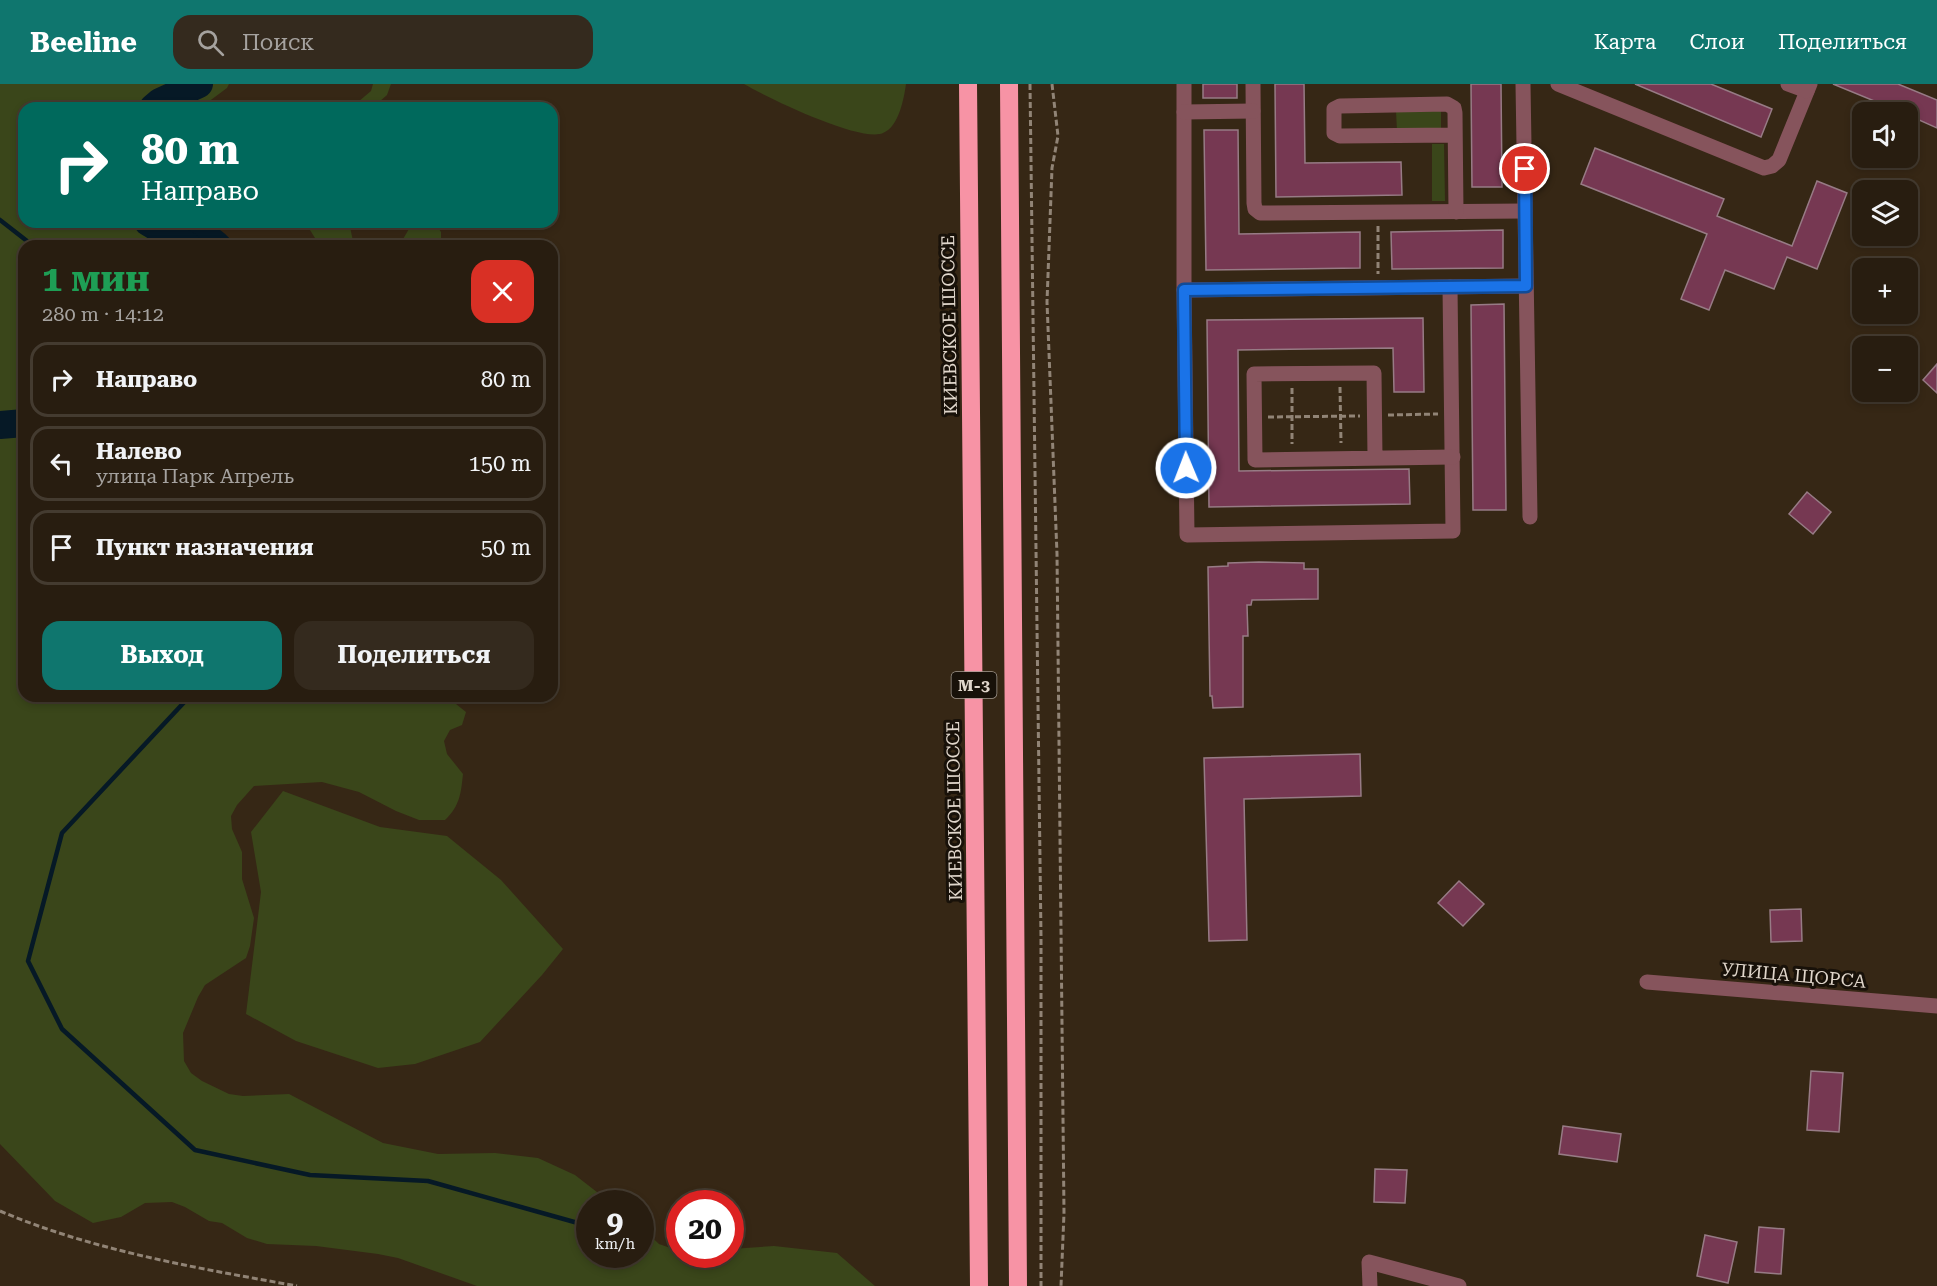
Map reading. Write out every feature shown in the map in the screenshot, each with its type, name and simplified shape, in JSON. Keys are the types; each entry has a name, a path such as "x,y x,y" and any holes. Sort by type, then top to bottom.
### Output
{"highway":[{"name":"КИЕВСКОЕ ШОССЕ","path":"968,84 979,1286"},
{"name":"М-3","path":"1009,84 1018,1286"}],"street":[{"path":"1184,84 1187,535 1453,531 1450,287"},
{"path":"1253,84 1254,203 1260,213 1525,211"},
{"path":"1523,84 1530,517"},
{"path":"1558,84 1764,168 1772,166 1779,160 1808,88 1788,84"},
{"path":"1455,135 1340,136 1334,133 1333,114 1334,110 1340,106 1447,104 1454,108 1455,135 1456,212"},
{"path":"1184,111 1253,111"},
{"path":"1184,290 1526,286"},
{"path":"1375,458 1374,373 1254,374 1255,460 1452,457"},
{"name":"УЛИЦА ЩОРСА","path":"1647,982 1937,1006"},
{"path":"1370,1286 1369,1262 1459,1286"}],"path":[{"path":"1030,84 1041,937 1041,1286"},
{"path":"1052,84 1058,136 1053,168 1047,302 1057,554 1065,1213 1062,1286"},
{"path":"1377,213 1378,288"},
{"path":"1340,373 1341,458"},
{"path":"1291,374 1292,459"},
{"path":"1254,417 1452,414"},
{"path":"0,1211 44,1230 179,1265 297,1286"}],"green space":[{"path":"0,84 229,84 208,102 18,102 18,228 158,228 178,240 18,240 18,702 454,702 466,712 462,725 450,730 444,741 447,754 463,774 457,804 445,820 419,820 359,792 322,782 254,786 237,805 231,816 232,829 242,852 242,879 254,918 250,946 246,958 205,985 198,997 183,1033 184,1061 191,1073 229,1094 243,1096 289,1094 383,1143 438,1154 495,1153 538,1158 575,1175 594,1190 576,1190 576,1268 654,1268 654,1239 666,1246 666,1268 744,1268 744,1248 774,1246 837,1253 875,1286 477,1286 398,1258 378,1254 316,1246 267,1244 247,1238 222,1223 209,1221 172,1202 145,1203 121,1217 93,1223 55,1201 0,1144"},
{"path":"373,84 391,84 387,95 379,102 358,102 371,91"},
{"path":"744,84 906,84 900,112 893,125 883,133 872,134 855,131 813,117"},
{"path":"1441,110 1441,130 1397,131 1396,111"},
{"path":"1432,144 1444,144 1445,201 1432,201"},
{"path":"309,228 350,228 353,240 316,240"},
{"path":"410,228 438,228 441,232 441,240 402,240"},
{"path":"283,791 380,827 447,836 501,880 563,949 480,1042 415,1064 378,1068 296,1041 246,1014 261,892 251,832"}],"water":[{"path":"170,228 216,228 230,240 177,240 166,233"}],"building":[{"path":"1203,84 1237,84 1237,98 1203,98"},
{"path":"1275,84 1304,84 1305,163 1401,162 1402,195 1276,197"},
{"path":"1471,84 1501,84 1502,187 1472,187"},
{"path":"1635,84 1711,84 1772,109 1761,137"},
{"path":"1833,84 1898,84 1937,100 1937,128 1918,119 1918,102 1877,102"},
{"path":"1204,130 1238,130 1239,234 1360,232 1360,268 1206,270"},
{"path":"1595,148 1724,199 1717,216 1792,246 1817,181 1847,193 1817,269 1787,257 1774,289 1725,270 1709,310 1681,299 1707,234 1581,184"},
{"path":"1503,230 1503,268 1392,269 1391,232"},
{"path":"1504,304 1506,510 1473,510 1471,305"},
{"path":"1423,318 1424,392 1394,392 1393,348 1238,350 1239,471 1409,469 1410,504 1209,507 1207,320"},
{"path":"1937,364 1937,393 1923,380"},
{"path":"1807,492 1831,512 1813,534 1789,514"},
{"path":"1228,563 1304,563 1304,569 1318,569 1318,599 1252,600 1251,605 1247,605 1248,636 1243,636 1243,707 1213,708 1212,696 1210,696 1208,567 1228,566"},
{"path":"1360,754 1361,796 1244,799 1247,940 1209,941 1204,758"},
{"path":"1459,881 1484,904 1463,926 1438,903"},
{"path":"1801,909 1802,941 1771,942 1770,910"},
{"path":"1811,1071 1843,1073 1839,1132 1807,1130"},
{"path":"1563,1126 1621,1134 1617,1162 1559,1154"},
{"path":"1375,1169 1407,1170 1405,1203 1374,1202"},
{"path":"1759,1227 1784,1229 1781,1274 1755,1272"},
{"path":"1705,1235 1737,1242 1728,1283 1697,1276"}],"waterway":[{"path":"160,102 199,84"},
{"path":"0,220 26,240"},
{"path":"158,228 178,240"},
{"path":"0,425 18,424"},
{"path":"184,702 62,833 28,961 62,1029 195,1150 310,1175 428,1181 576,1222"}],"route":[{"path":"1186,468 1184,290 1526,286 1525,169"}]}
